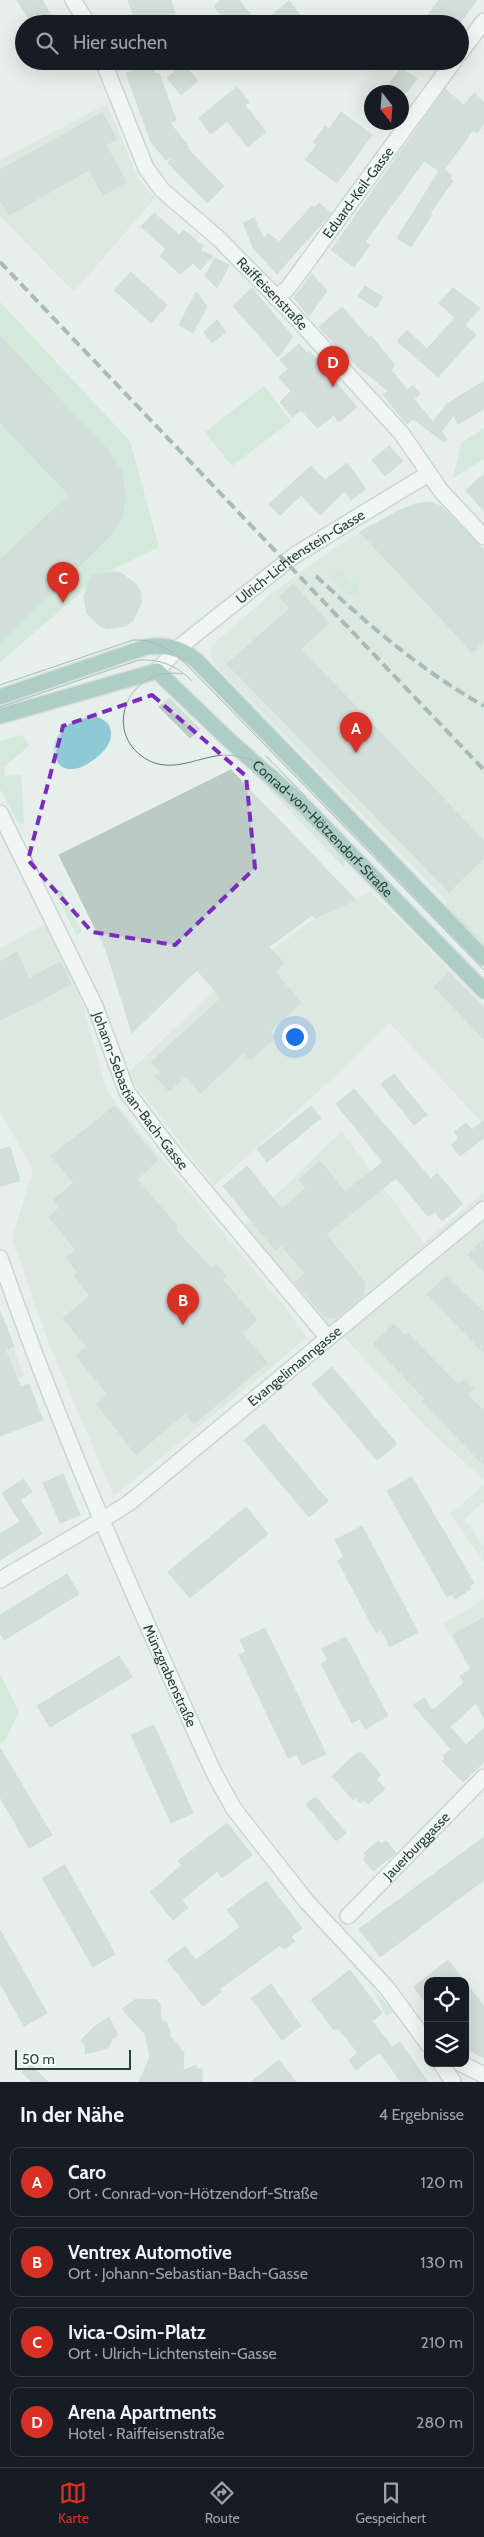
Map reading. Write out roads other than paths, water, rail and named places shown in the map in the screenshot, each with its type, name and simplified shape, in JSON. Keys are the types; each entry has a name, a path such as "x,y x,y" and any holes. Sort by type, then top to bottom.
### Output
{"main road":[{"path":"0,696 146,646 160,645 178,648"},
{"name":"Conrad-von-Hötzendorf-Straße","path":"178,648 197,662 484,958"},
{"path":"0,716 157,671"},
{"name":"Conrad-von-Hötzendorf-Straße","path":"157,671 231,742 305,807 484,991"}],"street":[{"path":"73,0 82,15"},
{"path":"469,41 484,21"},
{"name":"Raiffeisenstraße","path":"107,70 146,168 162,190 218,238 276,298 402,434 428,474 484,537"},
{"name":"Eduard-Keil-Gasse","path":"276,298 288,288 447,70"},
{"name":"Ulrich-Lichtenstein-Gasse","path":"157,671 178,648 295,554 428,474"},
{"name":"Johann-Sebastian-Bach-Gasse","path":"0,813 95,1006 125,1088 174,1154 328,1338"},
{"name":"Evangelimanngasse","path":"0,1580 130,1503 484,1209"},
{"name":"Münzgrabenstraße","path":"0,1258 26,1334 85,1484 214,1774 234,1809 307,1902 387,1988 424,2039"},
{"name":"Jauerburggasse","path":"348,1916 484,1777"},
{"path":"444,2067 453,2082"},
{"path":"468,2067 484,2075"}],"water":[{"path":"96,717 106,722 110,729 111,736 105,750 79,768 66,768 58,763 54,752 56,741 63,729 76,720"}],"tram line":[{"path":"0,685 133,640 153,642 165,647 181,659 484,970"},
{"path":"0,707 139,660 168,664 192,681"},
{"path":"182,674 164,674 148,679 136,689 127,702 123,717 125,732 132,747 146,759 166,765 176,765 227,755 253,760 277,772"},
{"path":"266,756 306,797"}],"railway":[{"path":"0,262 484,770"},
{"path":"316,576 396,646 439,678 484,706"}],"place":[{"name":"Arena Apartments","path":"333,387"},
{"name":"Ivica-Osim-Platz","path":"63,603"},
{"name":"Caro","path":"356,753"},
{"name":"Ventrex Automotive","path":"183,1325"}]}
